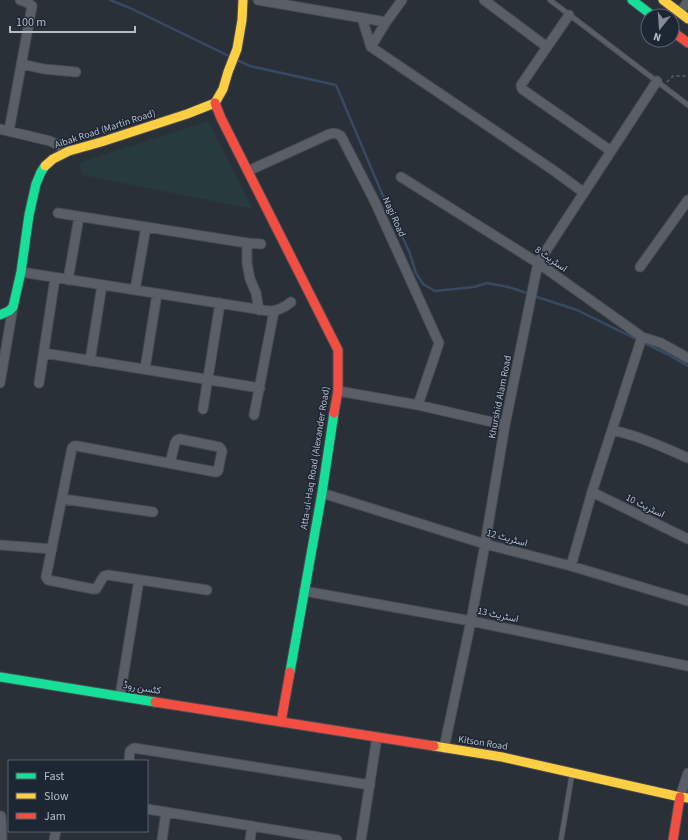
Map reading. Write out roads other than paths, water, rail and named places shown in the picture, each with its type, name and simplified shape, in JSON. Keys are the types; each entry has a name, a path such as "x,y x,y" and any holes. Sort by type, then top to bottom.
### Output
{"main road":[{"path":"215,103 223,88 237,49 242,20 243,0"},
{"path":"632,0 642,8"},
{"path":"663,0 673,8"},
{"path":"680,13 688,19"},
{"name":"Aibak Road (Martin Road)","path":"13,307 36,184 45,166 53,159 69,151 187,114 215,103"},
{"name":"Atta-ul-Haq Road (Alexander Road)","path":"215,103 221,118 338,350 338,391 322,493 281,722"},
{"path":"0,315 9,311 13,307"},
{"name":"کٹسن روڈ","path":"0,676 281,722"},
{"name":"Kitson Road","path":"281,722 502,757 684,798"},
{"path":"673,840 684,798"}],"street":[{"path":"20,0 25,1 32,6 21,64 4,130 50,141 69,151"},
{"path":"258,0 386,22"},
{"path":"371,47 386,22 402,0"},
{"path":"484,0 547,47"},
{"path":"680,13 688,1"},
{"path":"569,15 521,85 522,89 611,151"},
{"path":"362,18 371,47 553,170 583,192"},
{"path":"21,64 44,69 76,72"},
{"name":"Khurshid Alam Road","path":"444,748 471,621 505,425 538,263 583,192 660,84"},
{"name":"Nagi Road","path":"248,171 333,133 337,133 341,136 375,202 438,343 418,405"},
{"name":"اسٹریٹ 8","path":"401,177 538,263 619,322 641,341 661,343 688,358"},
{"path":"640,267 688,200"},
{"path":"58,213 261,244"},
{"path":"68,280 79,216"},
{"path":"136,290 146,227"},
{"path":"247,243 247,263 250,279 256,292 259,310"},
{"path":"20,272 259,310 274,311 284,308 291,302"},
{"path":"39,383 55,278"},
{"path":"90,361 102,285"},
{"path":"145,369 157,294"},
{"path":"203,409 220,304"},
{"name":"Aibak Road (Martin Road)","path":"0,384 13,307"},
{"path":"254,415 274,311"},
{"path":"571,566 592,492 641,341"},
{"path":"44,353 260,388"},
{"path":"338,391 418,405 505,425"},
{"path":"612,430 630,434 688,458"},
{"path":"170,463 177,440 219,447 222,451 218,471 216,472 74,446 72,448 46,578 48,580 93,589 96,588 104,576 108,575 207,590"},
{"name":"اسٹریٹ 10","path":"592,492 688,539"},
{"name":"اسٹریٹ 12","path":"322,493 485,544 571,566 688,601"},
{"path":"63,498 153,512"},
{"path":"0,546 52,549"},
{"path":"120,696 140,580"},
{"name":"اسٹریٹ 13","path":"304,591 471,621 688,666"},
{"path":"361,840 377,737"},
{"path":"129,760 130,751 134,748 370,785"},
{"path":"684,798 688,773"},
{"path":"148,809 337,840"},
{"path":"162,840 166,812"},
{"path":"1,816 2,840"},
{"path":"250,840 252,826"}],"lane":[{"path":"550,0 688,105"},
{"path":"561,840 572,773"}],"waterway":[{"path":"110,0 130,8 229,56"},
{"path":"237,60 250,66 336,85 386,203 409,251 416,273 423,284 435,291 474,287 487,283 508,287 530,294"},
{"path":"534,296 577,310 638,340"},
{"path":"642,342 688,366"}]}
